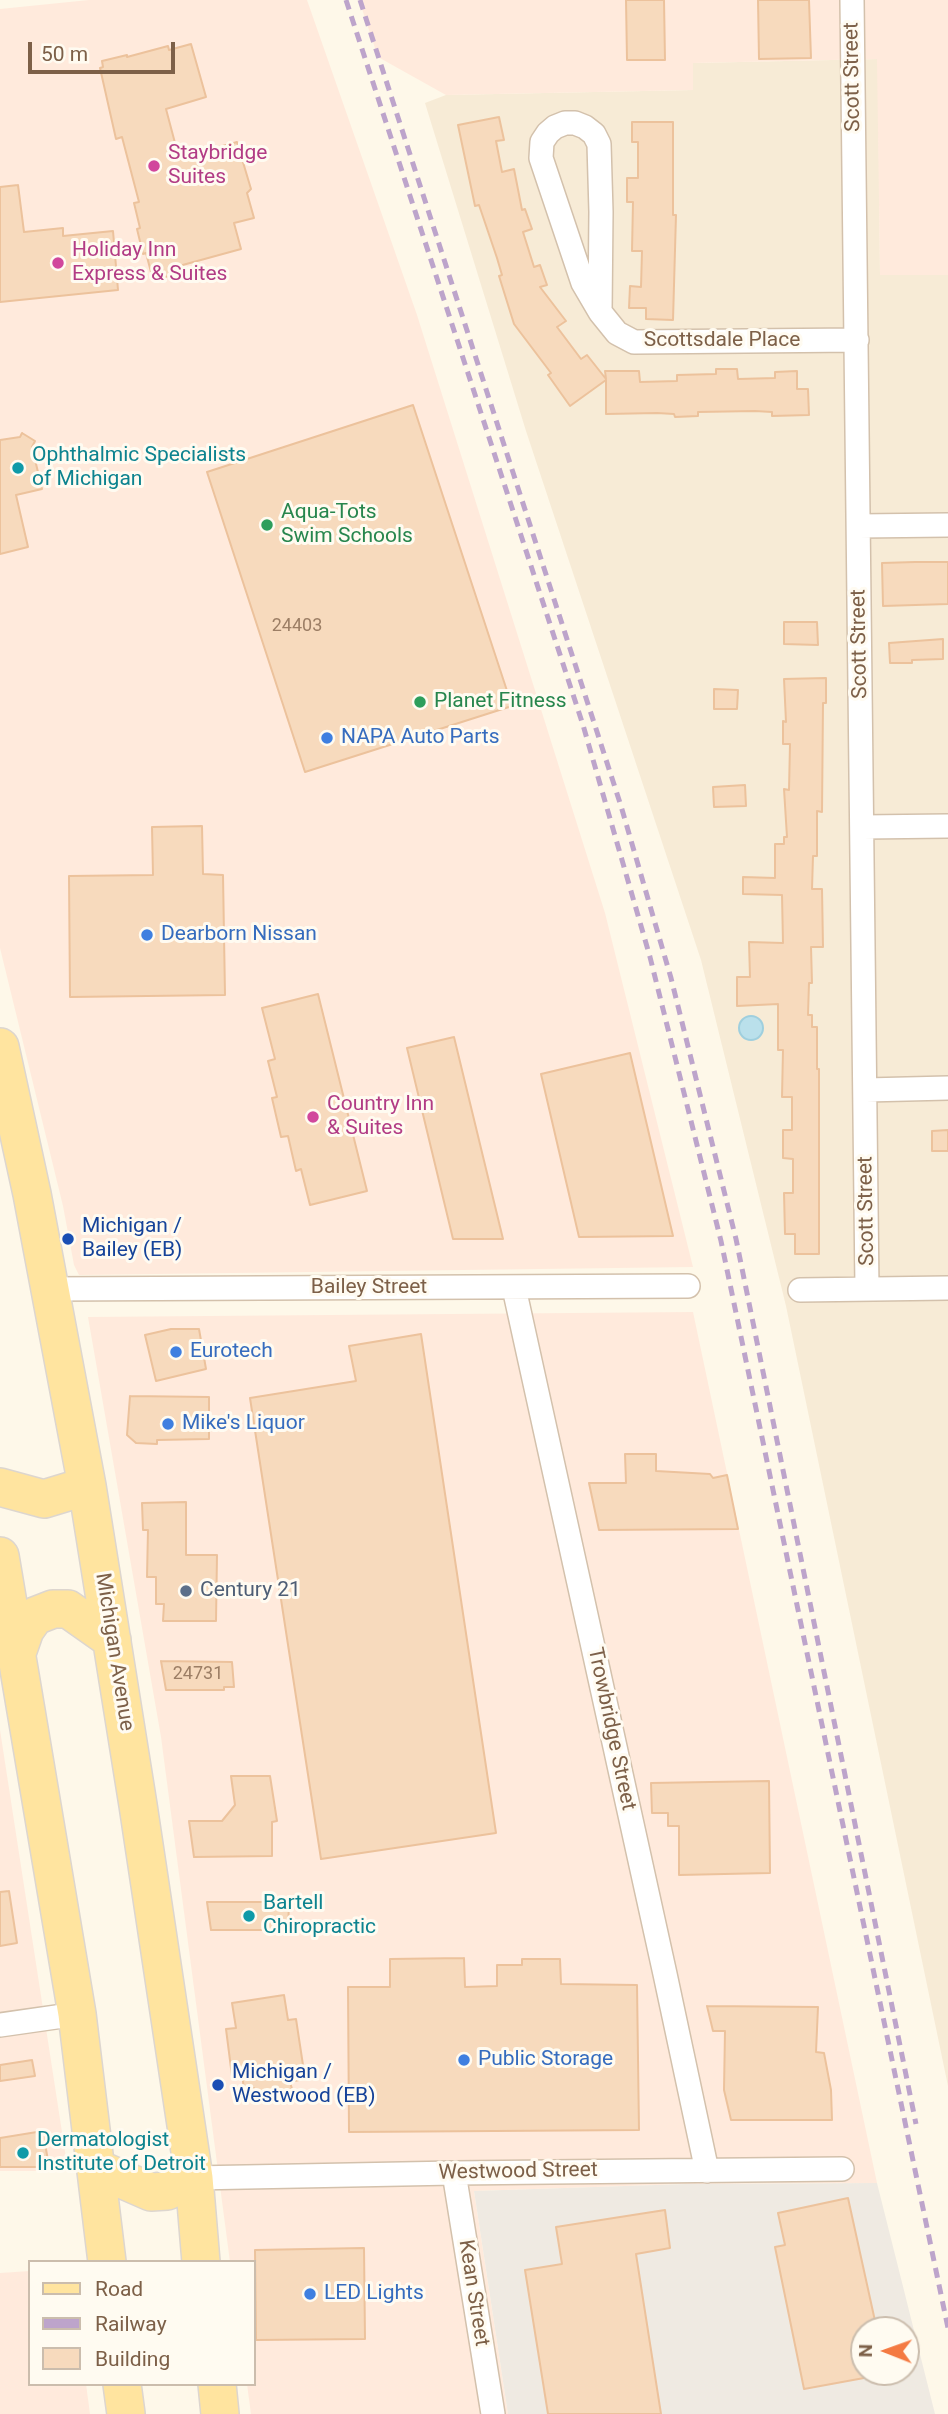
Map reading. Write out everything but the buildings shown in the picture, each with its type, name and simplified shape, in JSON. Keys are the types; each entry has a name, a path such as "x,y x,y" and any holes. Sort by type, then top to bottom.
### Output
{"main road":[{"name":"Michigan Avenue","path":"0,1048 87,1486 194,2178 201,2260"},
{"path":"0,1488 44,1499 87,1486"},
{"path":"0,1556 77,2014 107,2260"},
{"path":"17,1653 25,1630 35,1616 53,1609 68,1609 112,1640"},
{"path":"96,2168 151,2192 167,2191 194,2178"},
{"path":"122,2386 126,2414"},
{"path":"217,2386 220,2414"}],"street":[{"name":"Scott Street","path":"852,0 866,1090 857,1288"},
{"name":"Scottsdale Place","path":"600,312 599,144 594,134 585,127 565,123 548,133 542,142 541,158 583,283 600,312 617,333 634,342 857,340"},
{"path":"859,526 948,525"},
{"path":"863,827 948,826"},
{"path":"866,1090 948,1088"},
{"name":"Bailey Street","path":"50,1289 688,1286"},
{"name":"Trowbridge Street","path":"514,1288 663,1962 706,2171"},
{"path":"800,1290 948,1288"},
{"path":"0,2025 77,2014"},
{"name":"Westwood Street","path":"194,2178 842,2169"},
{"name":"Kean Street","path":"454,2173 492,2414"}],"shaded area":[{"path":"89,0 307,0 417,315 605,913 693,1267 79,1275 74,1265 63,1206 0,948 0,9"},
{"path":"359,0 948,0 948,275 880,275 877,59 693,63 693,90 446,95 378,57"},
{"path":"878,59 880,275 948,275 948,2086 786,1306 701,960 526,431 425,103 446,95 693,90 693,63"},
{"path":"693,1312 877,2183 686,2184 474,2191 508,2414 251,2414 247,2386 256,2386 256,2260 230,2260 161,1737 88,1317"},
{"path":"0,1730 68,2171 0,2171"},
{"path":"877,2183 910,2316 850,2316 850,2386 920,2386 920,2354 935,2414 508,2414 474,2191 686,2184"},
{"path":"28,2271 28,2386 86,2386 90,2414 0,2414 0,2273"}],"water":[{"path":"751,1016 762,1023 763,1028 756,1039 751,1040 740,1033 739,1028 746,1017"}],"railway":[{"path":"346,0 583,725 650,957 721,1241 948,2328"},
{"path":"360,0 621,806 671,978 736,1239 916,2124"}],"place":[{"name":"Staybridge Suites","path":"154,166"},
{"name":"Holiday Inn Express & Suites","path":"58,263"},
{"name":"Ophthalmic Specialists of Michigan","path":"18,468"},
{"name":"Aqua-Tots Swim Schools","path":"267,525"},
{"name":"Planet Fitness","path":"420,702"},
{"name":"NAPA Auto Parts","path":"327,738"},
{"name":"Dearborn Nissan","path":"147,935"},
{"name":"Country Inn & Suites","path":"313,1117"},
{"name":"Michigan / Bailey (EB)","path":"68,1239"},
{"name":"Eurotech","path":"176,1352"},
{"name":"Mike's Liquor","path":"168,1424"},
{"name":"Century 21","path":"186,1591"},
{"name":"Bartell Chiropractic","path":"249,1916"},
{"name":"Public Storage","path":"464,2060"},
{"name":"Michigan / Westwood (EB)","path":"218,2085"},
{"name":"Dermatologist Institute of Detroit","path":"23,2153"},
{"name":"LED Lights","path":"310,2294"}]}
